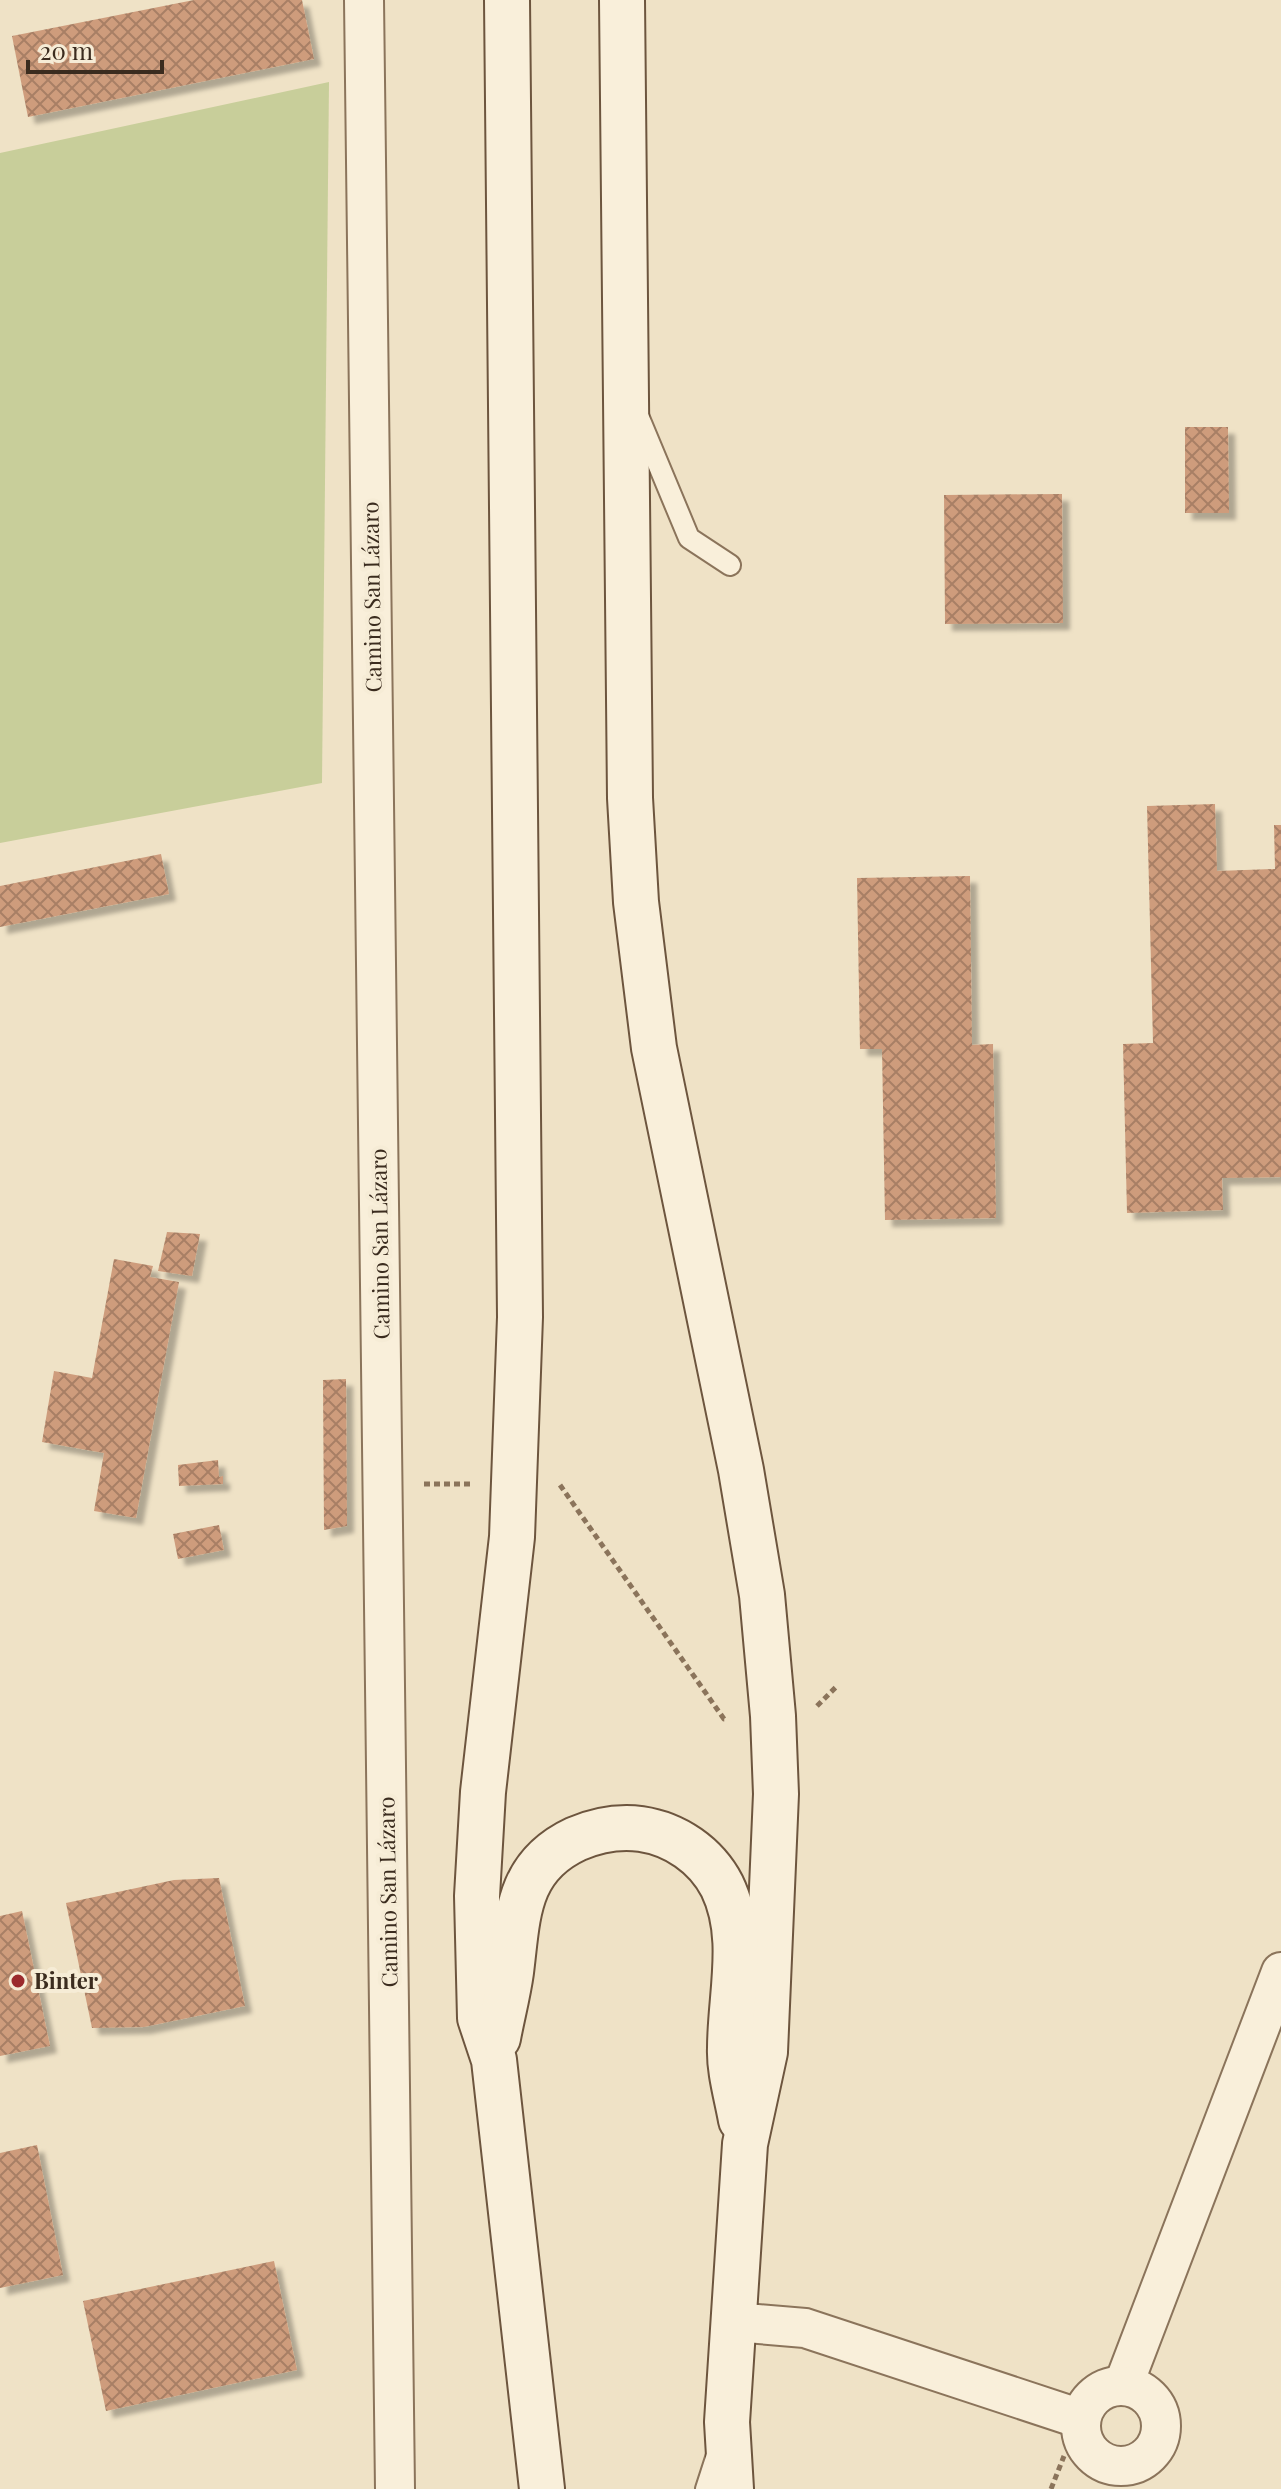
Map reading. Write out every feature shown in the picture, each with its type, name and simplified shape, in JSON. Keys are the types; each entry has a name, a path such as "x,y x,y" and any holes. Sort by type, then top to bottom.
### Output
{"main road":[{"path":"507,0 520,1317 512,1537 483,1792 477,1896 480,2018 494,2060 542,2489"},
{"path":"622,0 630,798 636,902 654,1048 741,1470 762,1595 773,1716 776,1794 765,2052 745,2144 727,2422 731,2489"},
{"path":"494,2060 511,1970 515,1916 535,1873 567,1844 591,1832 613,1828 654,1831 694,1851 721,1885 730,1906 735,1931 730,2051 745,2144"}],"street":[{"name":"Camino San Lázaro","path":"364,0 395,2489"},
{"path":"1123,2386 1281,1972"},
{"path":"734,2322 805,2328 1081,2419"},
{"path":"1123,2386 1145,2394 1159,2414 1159,2439 1144,2458 1122,2466 1100,2460 1084,2442 1081,2419 1092,2398 1101,2391 1123,2386"}],"lane":[{"path":"626,386 689,538 730,565"},
{"path":"706,2489 727,2422"}],"path":[{"path":"383,1485 514,1483 562,1486 724,1719 808,1716 836,1687"}],"green space":[{"path":"329,82 322,783 0,843 0,153"}],"building":[{"path":"194,0 302,0 314,59 28,117 12,36"},
{"path":"1185,427 1228,427 1229,513 1185,513"},
{"path":"1062,494 1063,623 945,624 944,495"},
{"path":"1215,804 1217,871 1275,869 1274,825 1281,825 1281,1177 1222,1178 1223,1210 1127,1213 1123,1044 1153,1043 1147,806"},
{"path":"161,854 169,894 0,927 0,886"},
{"path":"970,876 972,1045 993,1044 996,1218 885,1220 882,1049 860,1049 857,878"},
{"path":"167,1232 200,1234 192,1276 158,1271"},
{"path":"114,1259 153,1266 150,1277 179,1282 136,1518 94,1511 104,1453 42,1442 54,1371 92,1378"},
{"path":"346,1379 347,1526 324,1530 323,1380"},
{"path":"218,1460 219,1477 223,1476 223,1484 179,1486 178,1465"},
{"path":"219,1525 224,1550 178,1559 173,1534"},
{"path":"219,1878 245,2006 144,2027 92,2028 66,1903 174,1880"},
{"name":"Binter","path":"22,1911 50,2046 0,2056 0,1916"},
{"path":"37,2145 63,2275 0,2288 0,2153"},
{"path":"274,2261 297,2370 106,2411 83,2301"}],"place":[{"name":"Binter","path":"18,1981"}]}
